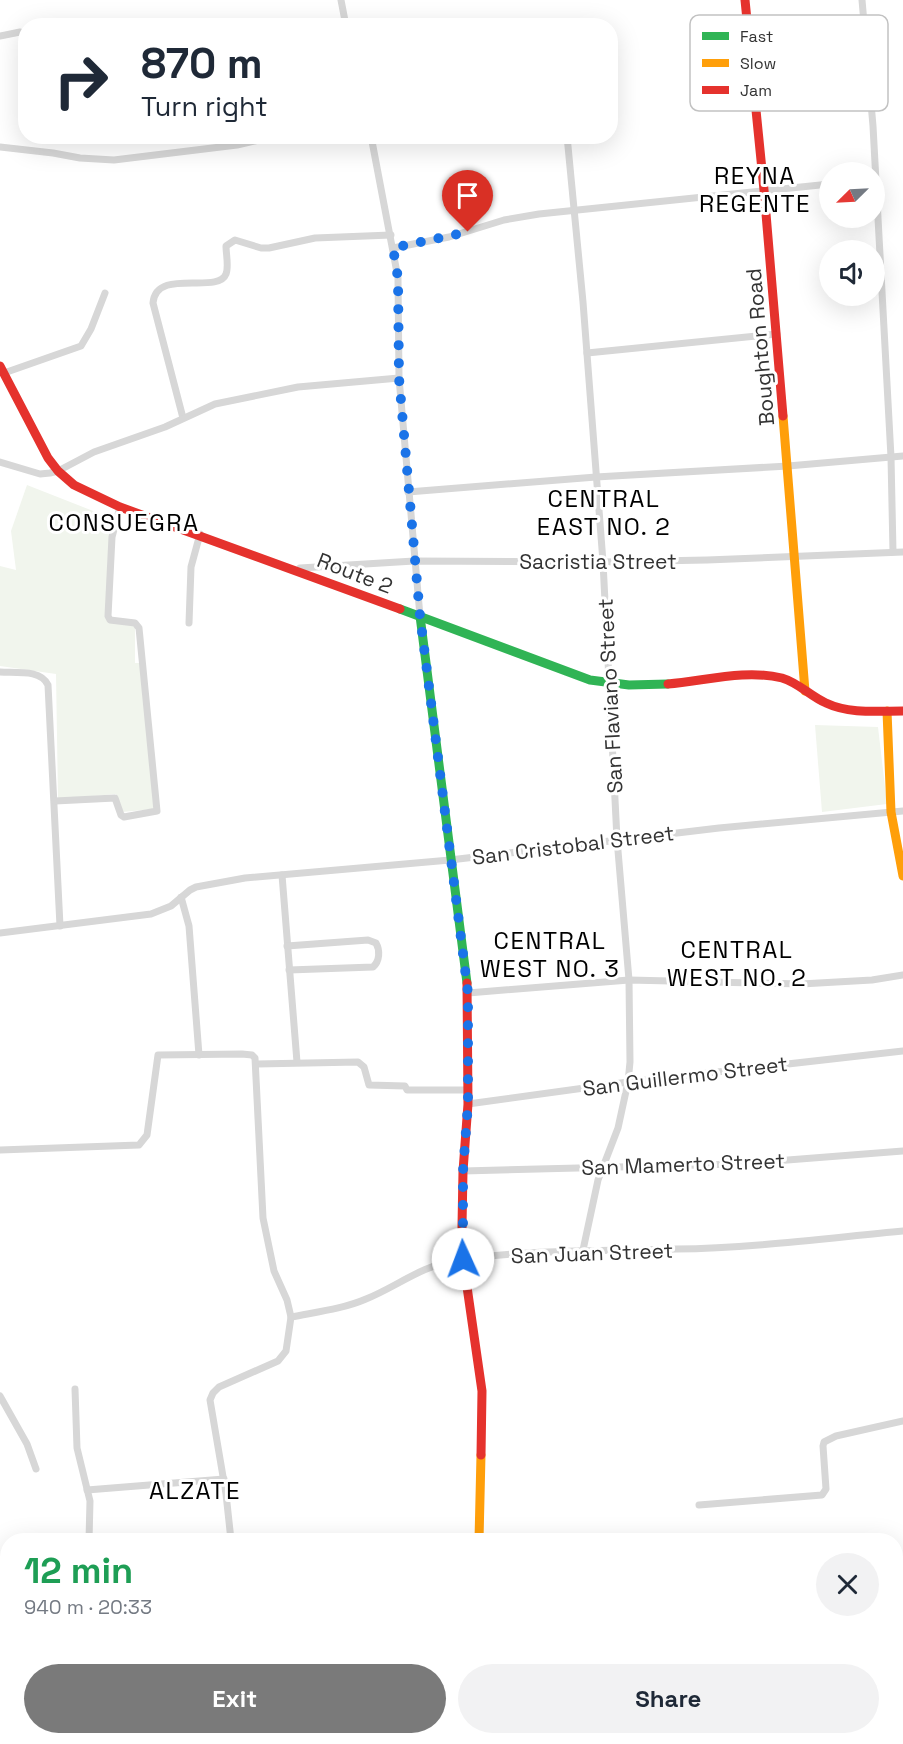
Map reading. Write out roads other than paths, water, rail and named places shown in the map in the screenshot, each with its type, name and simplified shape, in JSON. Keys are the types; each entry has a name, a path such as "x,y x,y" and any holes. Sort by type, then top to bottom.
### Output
{"main road":[{"name":"Boughton Road","path":"745,0 746,15"},
{"name":"Boughton Road","path":"756,111 777,334 805,691"},
{"name":"Route 2","path":"2,370 48,458 58,471 74,485 120,507 200,534 564,672 609,684 649,685 757,675 788,680 825,703 839,708 903,711"},
{"path":"420,616 468,993 468,1104 463,1171 463,1259 482,1391 479,1533"},
{"path":"887,711 891,812 903,876"}],"street":[{"path":"341,0 344,18"},
{"path":"862,0 863,15"},
{"path":"0,36 18,32"},
{"path":"872,111 874,162"},
{"path":"0,147 90,160 114,160 241,144"},
{"path":"373,144 398,278 399,378 420,616"},
{"name":"San Flaviano Street","path":"568,144 603,562 617,839 628,980 630,1062 618,1128 603,1168 587,1223 583,1250"},
{"path":"393,248 449,237 519,217 819,185"},
{"path":"878,228 891,457 893,552"},
{"path":"183,418 153,303 154,297 161,289 172,284 224,278 227,269 226,246 235,240 269,248 315,238 391,235"},
{"path":"2,370 81,346 91,329 105,293"},
{"path":"587,353 777,334"},
{"path":"0,462 40,474 58,471 94,452 209,406 298,387 399,378"},
{"path":"408,492 903,456"},
{"path":"55,801 115,798 121,815 124,817 157,811 139,628 137,624 110,620 108,616 112,537 120,507"},
{"path":"189,622 191,567 200,534"},
{"name":"Sacristia Street","path":"294,569 414,561 603,562 903,552"},
{"path":"0,672 38,674 45,678 48,685 60,926"},
{"name":"San Cristobal Street","path":"0,933 151,914 171,906 190,890 206,884 450,860 617,839 903,811"},
{"path":"282,875 297,1062"},
{"path":"181,897 189,926 199,1055"},
{"path":"287,946 368,940 376,943 379,954 377,964 369,968 289,970"},
{"path":"468,993 628,980 801,984 872,980 903,975"},
{"name":"San Guillermo Street","path":"468,1104 628,1082 903,1051"},
{"path":"0,1150 140,1145 147,1135 157,1056 163,1054 248,1054 254,1056 257,1064 263,1218 274,1271 287,1300 291,1317 286,1351 278,1361 219,1387 210,1400 224,1479 230,1533"},
{"path":"257,1064 358,1062 364,1067 369,1085 405,1086 407,1090 468,1090"},
{"name":"San Mamerto Street","path":"463,1171 738,1164 903,1151"},
{"name":"San Juan Street","path":"291,1317 366,1299 420,1271 463,1259 583,1250 759,1245 903,1231"},
{"path":"75,1389 77,1448 90,1502 89,1533"},
{"path":"0,1396 27,1444 36,1469"},
{"path":"699,1506 822,1495 826,1489 824,1442 836,1436 903,1421"},
{"path":"87,1490 224,1479"}],"district":[{"name":"REYNA REGENTE","path":"755,189"},
{"name":"CENTRAL EAST NO. 2","path":"604,512"},
{"name":"CONSUEGRA","path":"124,522"},
{"name":"CENTRAL WEST NO. 3","path":"550,954"},
{"name":"CENTRAL WEST NO. 2","path":"737,963"},
{"name":"ALZATE","path":"195,1490"}]}
